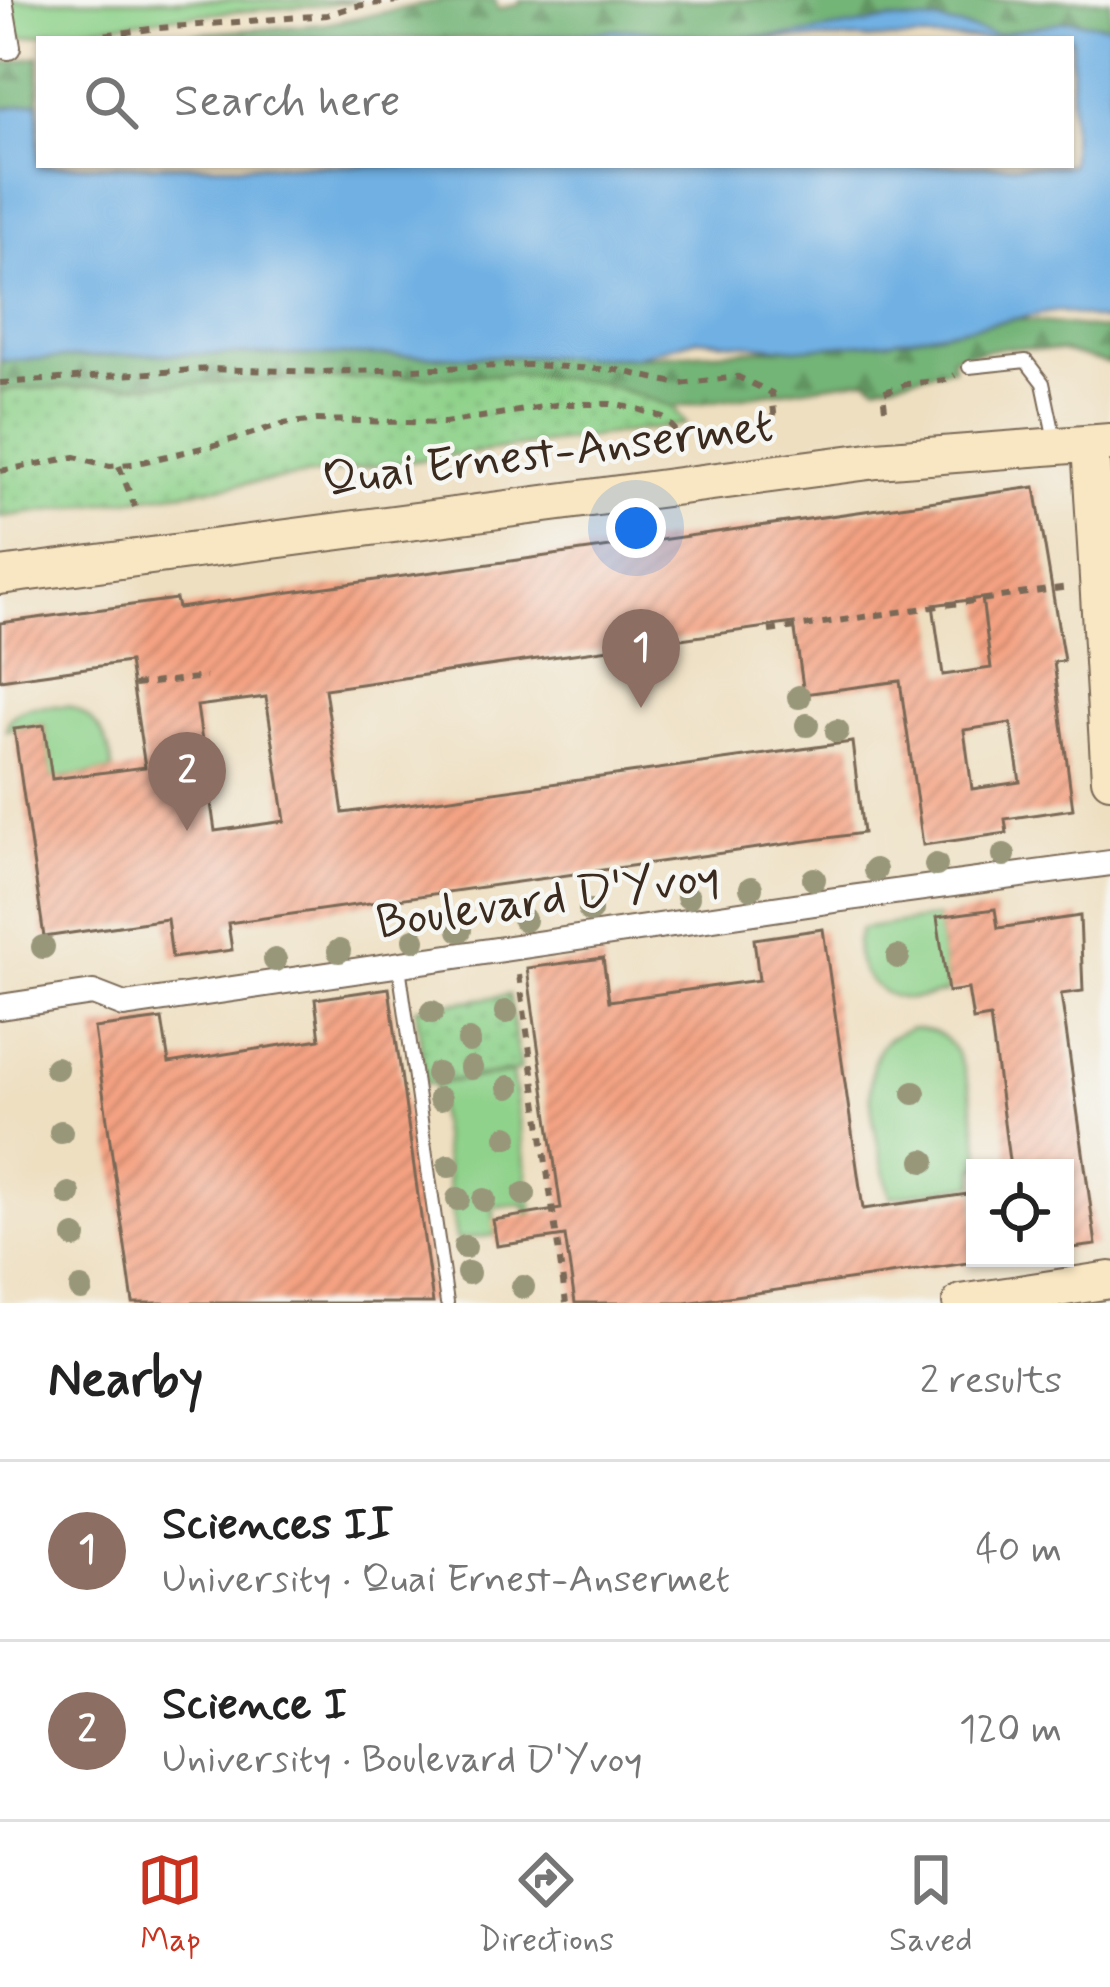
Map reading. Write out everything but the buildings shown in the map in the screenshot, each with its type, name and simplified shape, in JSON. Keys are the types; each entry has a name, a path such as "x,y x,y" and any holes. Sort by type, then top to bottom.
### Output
{"street":[{"path":"0,0 4,48"},
{"path":"1085,444 1110,779"},
{"name":"Quai Ernest-Ansermet","path":"0,576 877,460 1085,444"},
{"name":"Boulevard D'Yvoy","path":"0,1007 93,993 124,1005 1110,863"},
{"path":"961,1303 1110,1280"}],"lane":[{"path":"969,368 1026,362 1085,444"},
{"path":"399,964 447,1303"}],"path":[{"path":"94,36 327,15 407,0"},
{"path":"0,382 209,369 320,372 530,365 616,370 679,384 738,377 772,393 776,423"},
{"path":"885,409 884,393 907,384 946,380 969,368"},
{"path":"0,471 75,457 119,466 191,452 282,424 317,420 445,423 561,404 634,409 663,417 680,435"},
{"path":"119,466 135,507"},
{"path":"769,631 1068,587"},
{"path":"134,685 206,677"},
{"path":"517,966 566,1303"}],"green space":[{"path":"0,0 359,0 178,16 0,40"},
{"path":"446,0 495,0 498,9 520,4 520,0 1110,0 1110,26 1070,20 997,35 940,22 774,36 687,36 632,29 551,36 172,36 325,24"},
{"path":"36,57 36,103 0,109 0,64"},
{"path":"1017,319 1110,330 1110,364 1062,351 1005,347 951,357 953,367 877,385 866,379 673,407 601,383 146,384 0,393 0,361 153,354 634,357 892,341"},
{"path":"517,374 601,383 673,407 686,424 0,517 0,393 13,389"},
{"path":"69,706 101,731 113,771 52,779 44,725 6,730 22,710"},
{"path":"937,917 948,992 908,999 874,984 857,953 861,929"},
{"path":"509,995 520,1070 426,1084 416,1008"},
{"path":"911,1028 939,1034 960,1059 981,1159 966,1159 966,1185 890,1197 871,1093 876,1055 894,1035"},
{"path":"512,1073 535,1229 529,1229 525,1204 493,1207 496,1235 456,1240 434,1084"}],"water":[{"path":"889,20 940,22 997,35 1070,20 1110,26 1110,322 1058,311 892,341 796,349 697,339 634,357 153,354 0,361 0,109 36,103 36,168 1074,168 1074,36 774,36"},
{"path":"632,29 687,36 551,36"}],"place":[{"name":"Sciences II","path":"641,708"},
{"name":"Science I","path":"187,831"}]}
